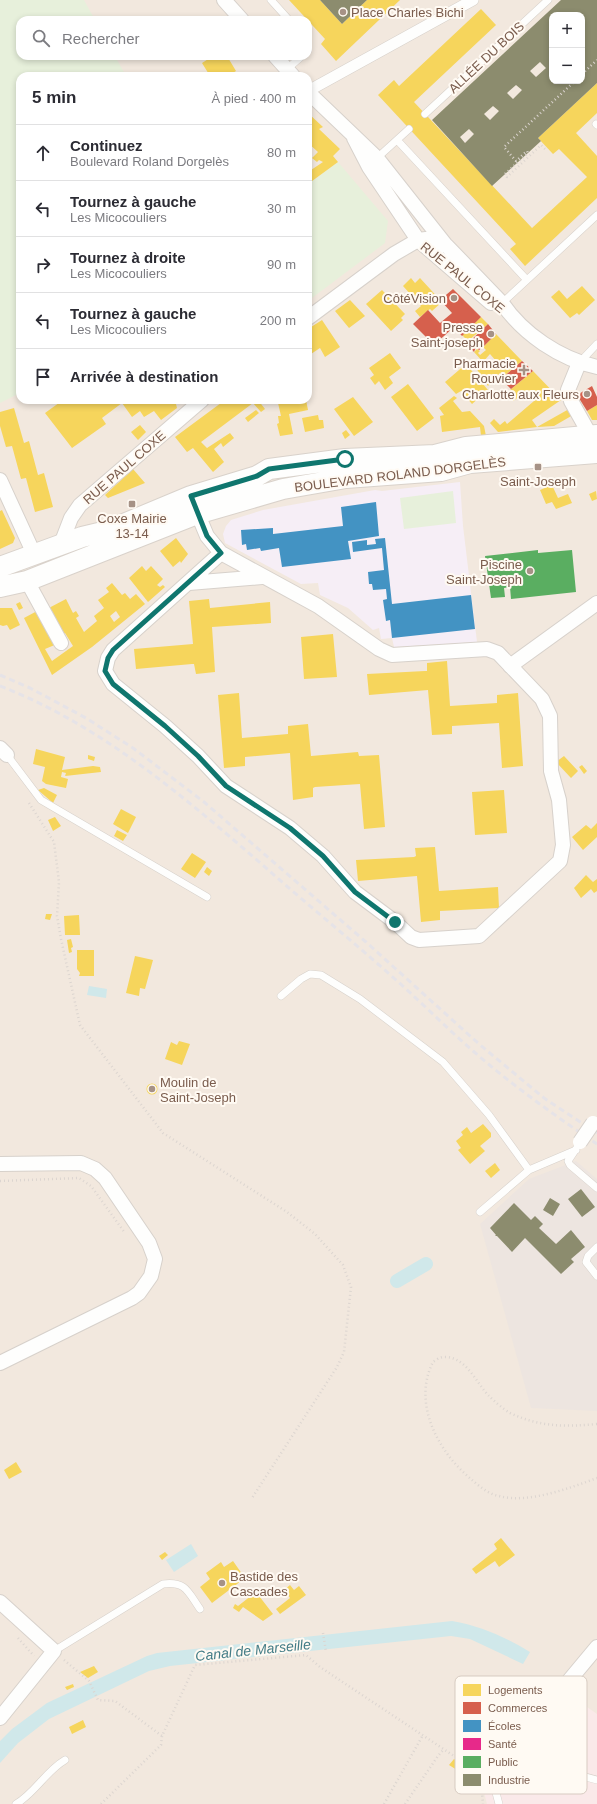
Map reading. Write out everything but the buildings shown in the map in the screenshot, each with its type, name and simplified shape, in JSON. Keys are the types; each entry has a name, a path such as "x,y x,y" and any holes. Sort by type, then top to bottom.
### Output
{"main road":[{"name":"BOULEVARD ROLAND DORGELÈS","path":"0,567 82,537 194,505 346,478 441,471 470,463 595,443"},
{"name":"BOULEVARD ROLAND DORGELÈS","path":"0,587 27,581 194,505"}],"street":[{"path":"224,0 238,16"},
{"path":"312,89 473,0"},
{"path":"279,60 289,72"},
{"path":"312,95 354,138 377,158 447,246"},
{"path":"354,138 369,166 418,240"},
{"name":"RUE PAUL COXE","path":"312,315 394,254 418,240 426,239 447,246 503,308"},
{"name":"RUE PAUL COXE","path":"418,240 503,308 548,347 579,363 597,367"},
{"path":"579,363 568,390 571,401 595,443"},
{"name":"RUE PAUL COXE","path":"61,544 71,518 80,505 197,404"},
{"path":"0,480 34,554"},
{"path":"194,505 207,536 221,553 262,577 318,606 379,649 392,655 487,649 498,653 542,699 550,716 551,771 559,800 563,845 560,861 479,936 419,940 411,937 395,922 355,892 323,856 290,828 226,786 193,751 113,684 105,671 108,658 113,650 221,553"},
{"path":"189,583 262,577"},
{"path":"27,581 61,643"},
{"path":"510,666 597,603"},
{"path":"578,1146 595,1120"},
{"path":"0,1164 81,1163 95,1169 105,1178 144,1236 155,1259 151,1276 139,1293 132,1298 0,1363"},
{"path":"0,1602 54,1651 0,1718"},
{"path":"567,1676 597,1647"}],"lane":[{"path":"271,0 285,16"},
{"name":"ALLÉE DU BOIS","path":"425,114 548,0"},
{"path":"291,72 299,60"},
{"path":"377,158 409,129"},
{"path":"397,140 527,280"},
{"path":"503,308 527,280 597,215"},
{"path":"579,363 597,344"},
{"path":"3,752 41,800 207,897"},
{"path":"281,996 301,979 310,974 321,975 350,992 443,1062 489,1115 529,1170"},
{"path":"480,1212 529,1170 578,1146"},
{"path":"578,1146 568,1161 570,1165 597,1188"},
{"path":"597,1247 588,1256 586,1262 597,1276"},
{"path":"54,1651 163,1584 173,1583 182,1585 200,1609"},
{"path":"16,1804 30,1793 55,1766 65,1760"},
{"path":"587,1777 597,1780"},
{"path":"496,1794 499,1804"}],"path":[{"path":"585,71 597,60"},
{"path":"545,149 541,145 507,177 505,174 528,153 527,151 516,161 504,147 572,84"},
{"path":"25,796 54,842 59,882 57,916 80,1025 163,1133 287,1212 315,1234 343,1265 351,1287 344,1352 338,1367 252,1498"},
{"path":"0,1181 79,1178 91,1186 125,1234"},
{"path":"597,1424 570,1426 542,1425 509,1412 488,1395 472,1371 454,1360 444,1357 432,1362 426,1375 427,1404 430,1424 441,1447 461,1471 483,1489 500,1496 525,1497 565,1490 597,1478"},
{"path":"323,1633 326,1652"},
{"path":"16,1636 43,1664"},
{"path":"54,1651 89,1681 98,1700 115,1701 162,1736"},
{"path":"100,1804 161,1745 162,1736 195,1665 306,1655 320,1666 455,1757"},
{"path":"384,1804 423,1735"},
{"path":"405,1804 444,1749"},
{"path":"482,1794 483,1804"}],"shaded area":[{"path":"0,0 597,0 597,1804 0,1804"},
{"path":"460,482 463,526 477,642 394,647 392,638 381,639 379,628 373,630 348,608 320,595 318,583 301,584 225,543 223,534 226,526 231,520 263,510 375,490 382,491"},
{"path":"576,1161 597,1179 597,1411 531,1408 480,1224 529,1179"},
{"path":"587,1707 597,1714 597,1804 487,1804 484,1794 587,1794"}],"green space":[{"path":"0,0 84,0 93,16 16,16 16,60 117,60 124,72 16,72 16,395 0,403"},
{"path":"338,162 388,221 385,243 312,298 312,181"},
{"path":"453,491 456,523 404,529 400,498"}],"water":[{"path":"89,986 107,989 106,998 87,995"},
{"path":"191,1544 198,1556 174,1572 166,1560"},
{"name":"Canal de Marseille","path":"452,1621 473,1626 492,1633 530,1652 523,1664 470,1639 451,1636 170,1666 149,1671 49,1719 18,1743 0,1763 0,1741 12,1729 47,1703 147,1656 157,1653"}],"waterway":[{"path":"397,1281 426,1264"}],"railway":[{"path":"0,675 30,688 86,718 133,748 204,802 366,942 479,1044 544,1098 597,1133"},
{"path":"0,686 37,702 73,721 107,742 172,789 371,958 488,1064 597,1144"}],"place":[{"name":"Place Charles Bichi","path":"343,12"},
{"name":"CôtéVision","path":"454,298"},
{"name":"Presse Saint-joseph","path":"491,334"},
{"name":"Pharmacie Rouvier","path":"524,370"},
{"name":"Charlotte aux Fleurs","path":"587,394"},
{"name":"Saint-Joseph","path":"538,467"},
{"name":"Coxe Mairie 13-14","path":"132,504"},
{"name":"Piscine Saint-Joseph","path":"530,571"},
{"name":"Moulin de Saint-Joseph","path":"152,1089"},
{"name":"Bastide des Cascades","path":"222,1583"}],"route":[{"path":"345,459 269,469 257,476 191,496 207,536 221,553 113,650 108,658 105,671 113,684 165,726 198,756 226,786 290,828 323,856 355,892 395,922"}]}
